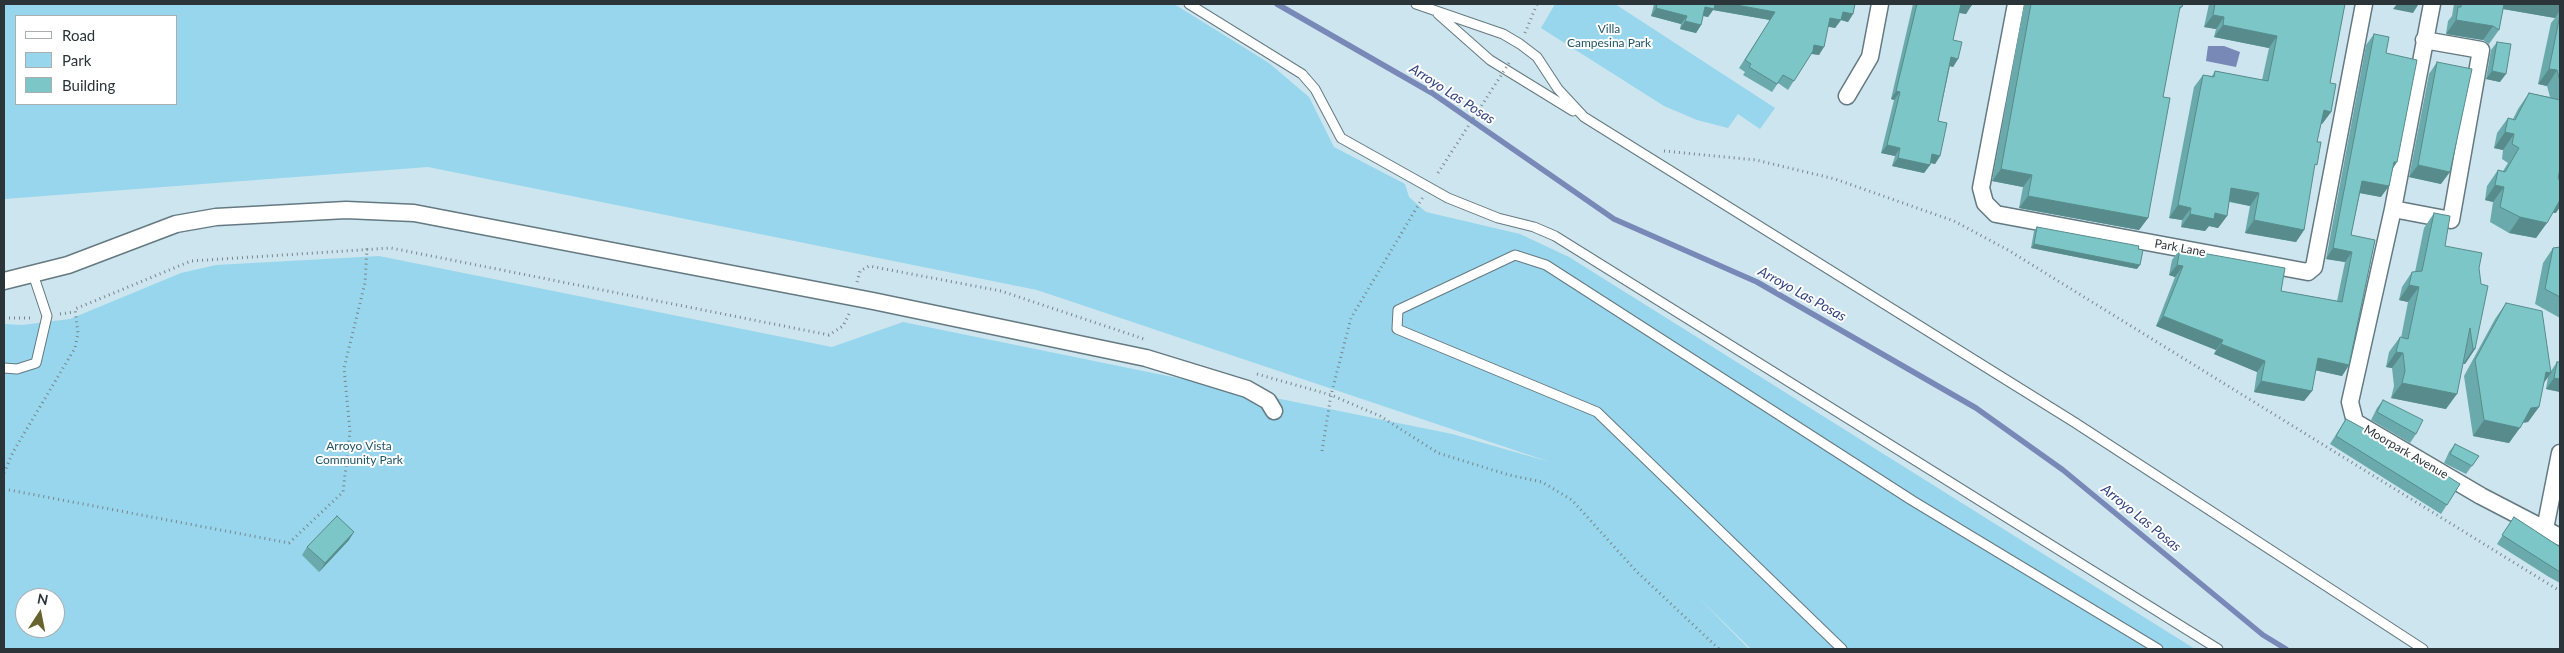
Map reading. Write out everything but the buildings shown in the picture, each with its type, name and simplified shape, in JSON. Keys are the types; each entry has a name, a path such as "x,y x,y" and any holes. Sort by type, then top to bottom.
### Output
{"street":[{"path":"1847,96 1870,57 1880,4"},
{"name":"Park Lane","path":"2016,4 1981,188 1985,203 1996,214 2308,272 2314,267 2364,4"},
{"name":"Moorpark Avenue","path":"2432,4 2393,209 2350,402 2355,422 2481,496 2560,537"},
{"path":"2393,209 2451,220 2481,50 2424,40"},
{"path":"4,281 68,265 176,224 216,217 374,210 414,213 853,298 1146,358 1248,389 1268,401 1274,411"},
{"path":"2545,529 2560,453"}],"lane":[{"path":"1189,4 1302,74 1316,89 1341,138 1428,188 1498,218 1534,227 1555,236 2218,649"},
{"path":"1416,4 1504,34 1520,44 1537,57 1558,89 1584,117"},
{"path":"1434,10 1490,60 2074,422 2423,649"},
{"path":"1842,649 1597,412 1397,329 1398,310 1515,255 1546,265 1913,501 2158,649"},
{"path":"4,368 17,369 36,363 48,316 33,274"}],"path":[{"path":"1322,451 1331,396 1351,318 1428,188 1511,60"},
{"path":"1662,151 1756,160 1835,179 1954,222 2008,250 2560,591"},
{"path":"4,489 289,543 343,492 350,432 344,368 365,283 368,248"},
{"path":"4,473 13,452 75,348 78,332 75,308 191,261 390,248 829,335 843,326 850,313 860,272 869,266 1001,291 1148,340"},
{"path":"1251,372 1331,396 1380,416 1438,453 1509,475 1542,482 1572,500 1636,571 1719,649"}],"green space":[{"name":"Arroyo Vista Community Park","path":"4,4 1174,4 1269,63 1309,97 1334,147 1405,184 1409,197 1426,212 1520,234 1569,257 2195,649 1751,649 1698,597 1749,649 4,649 4,324 22,325 70,319 181,273 216,265 379,256 832,347 903,322 1452,434 1550,462 1037,290 428,167 4,199"},
{"name":"Villa Campesina Park","path":"1555,4 1615,4 1775,108 1760,129 1738,114 1728,128 1697,120 1664,106 1541,28"}],"shaded area":[{"path":"2208,46 2224,46 2240,52 2236,67 2206,61"}],"waterway":[{"name":"Arroyo Las Posas","path":"1277,4 1432,93 1614,219 1757,282 1976,408 2063,470 2263,635 2286,649"}]}
